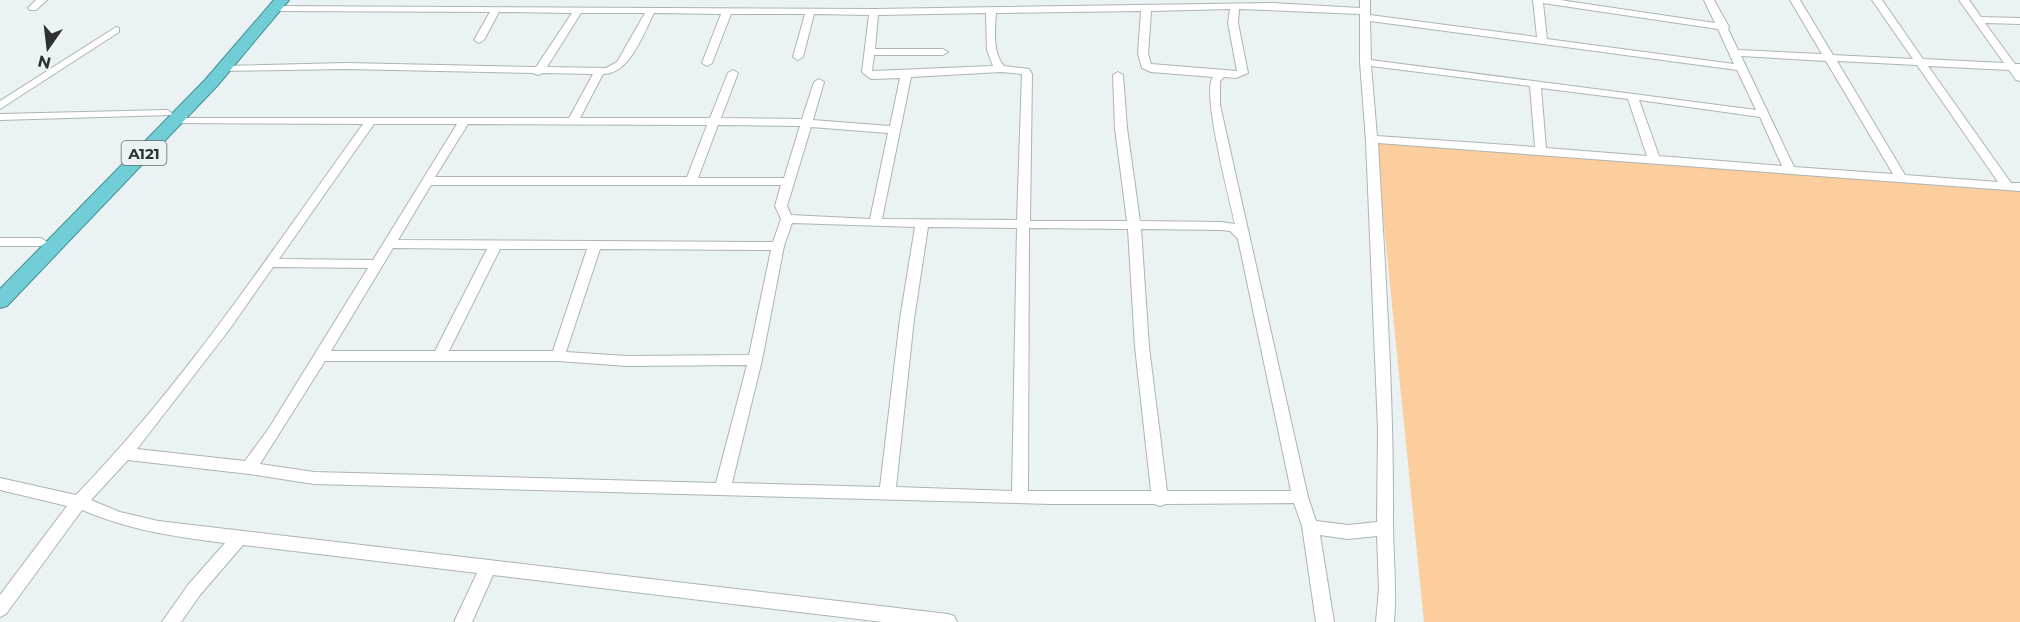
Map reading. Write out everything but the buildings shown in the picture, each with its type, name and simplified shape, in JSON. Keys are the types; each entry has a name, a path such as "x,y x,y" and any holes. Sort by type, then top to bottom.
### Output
{"highway":[{"name":"A121","path":"0,283 223,69 275,3"},
{"name":"A121","path":"0,301 275,3"}],"street":[{"path":"33,8 42,0"},
{"path":"918,12 921,0"},
{"path":"1542,40 1539,0 1724,27"},
{"path":"1709,0 1724,27 1790,170"},
{"path":"1795,0 1902,179"},
{"path":"1877,0 1920,62 2014,187"},
{"path":"1964,0 2015,67 2020,78"},
{"path":"275,3 577,12 918,12 1235,6 1365,9 1542,40 1742,68"},
{"path":"1146,8 1143,54 1146,66 1151,69 1236,75 1243,73 1233,23 1235,6"},
{"path":"1365,9 1365,62 1372,141 1386,429 1385,527 1388,589 1385,622"},
{"path":"991,10 991,45 997,66 1001,69"},
{"path":"479,40 495,11"},
{"path":"223,69 346,66 599,72 616,69 621,64 651,11"},
{"path":"538,72 577,12"},
{"path":"707,63 727,12"},
{"path":"798,57 810,12"},
{"path":"874,12 868,74 879,77 1001,69 1025,71 1027,74 1023,146 1025,225 1020,496"},
{"path":"1978,20 2020,21"},
{"path":"0,106 116,30"},
{"path":"870,52 943,52"},
{"path":"1735,53 2015,67"},
{"path":"1365,62 1632,96 1765,116"},
{"path":"572,122 599,72"},
{"path":"691,181 733,73"},
{"path":"1221,74 1215,81 1215,105 1299,497 1310,526 1325,622"},
{"path":"875,223 906,75"},
{"path":"1118,75 1121,128 1133,224 1142,347 1161,500"},
{"path":"723,488 755,360 778,246 787,219 781,206 819,82"},
{"path":"1535,83 1541,152"},
{"path":"1632,96 1655,161"},
{"path":"0,117 171,117 370,122 807,123 895,130"},
{"path":"0,609 79,502 125,454 270,263 296,223 370,122"},
{"path":"249,468 464,122"},
{"path":"1372,141 1380,139 2014,187"},
{"path":"428,180 788,182"},
{"path":"787,219 922,224 1221,226 1234,228 1243,237"},
{"path":"887,493 907,319 922,224"},
{"path":"0,242 41,242"},
{"path":"388,244 778,246"},
{"path":"440,356 495,245"},
{"path":"558,356 596,245"},
{"path":"270,263 375,264"},
{"path":"320,356 558,356 627,361 755,360"},
{"path":"125,454 314,478 1161,500 1299,497"},
{"path":"0,484 79,502 118,518 158,528 948,622"},
{"path":"1310,526 1331,532 1361,533 1385,527"},
{"path":"171,622 194,590 238,539"},
{"path":"463,622 488,568"}],"shaded area":[{"path":"1375,136 2020,183 2020,622 1424,622"}]}
